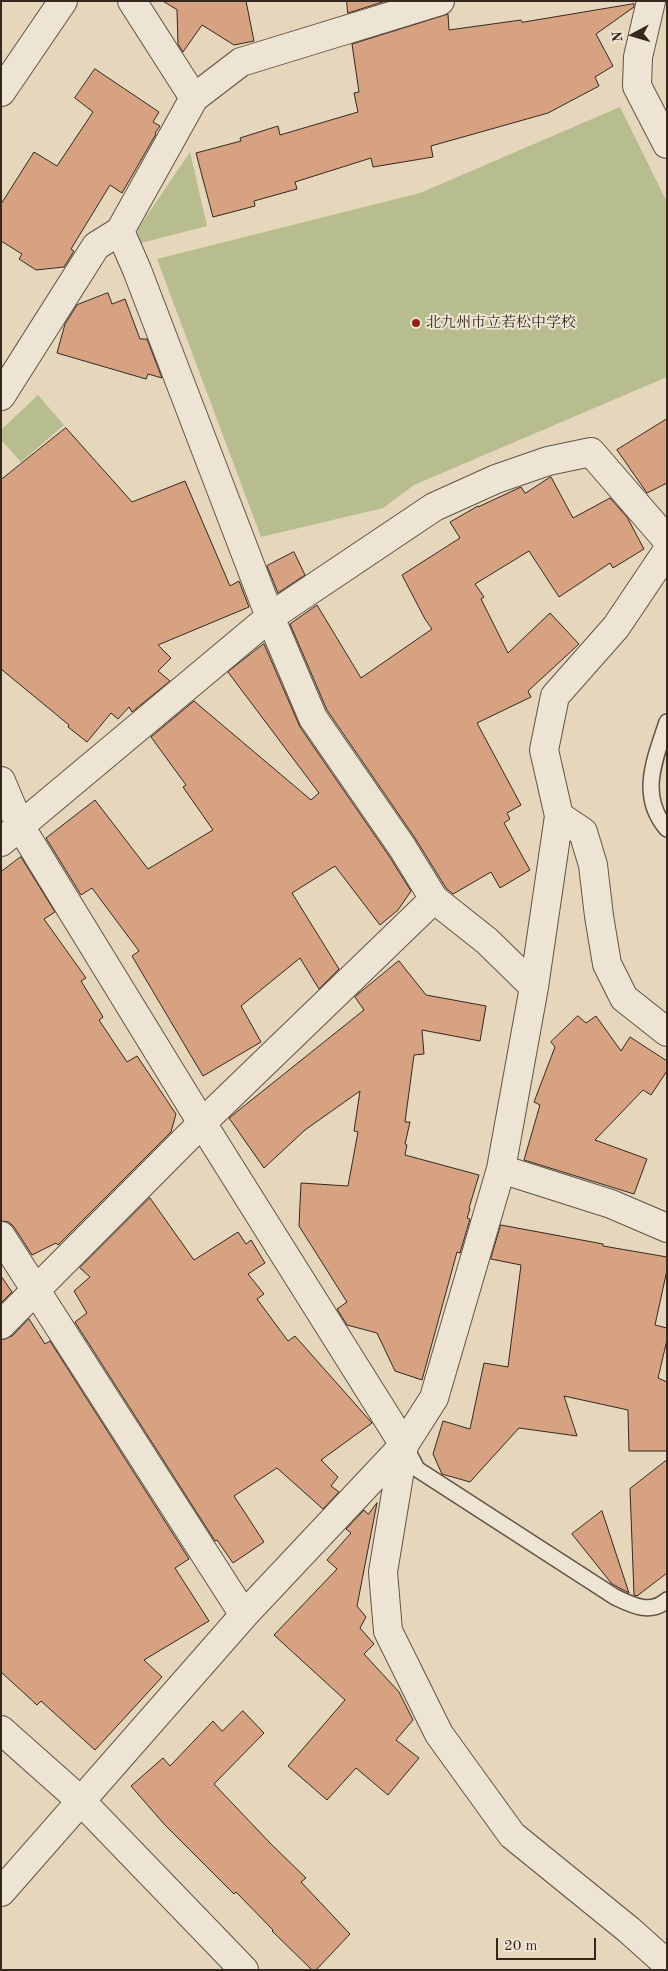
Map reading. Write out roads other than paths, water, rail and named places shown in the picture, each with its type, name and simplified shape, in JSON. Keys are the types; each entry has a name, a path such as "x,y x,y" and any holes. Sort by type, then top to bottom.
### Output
{"street":[{"path":"1,92 63,1"},
{"path":"132,1 194,98"},
{"path":"1,396 96,246 120,231 194,98 241,62 440,1"},
{"path":"650,1 638,57 637,86 667,144"},
{"path":"120,231 137,270 270,617 313,718 402,847 434,899 487,941 534,987"},
{"path":"7,831 270,617 434,507 496,479 548,461 591,452 667,540"},
{"path":"1,1892 244,1615 404,1445 434,1398 501,1169 534,987 559,816 544,750 555,696 616,627 667,551"},
{"path":"1,780 7,831 202,1124 404,1445 383,1572 388,1631 439,1734 512,1835 629,1930 667,1964"},
{"path":"559,816 583,832 593,865 607,964 624,998 664,1026"},
{"path":"1,1325 202,1124 434,899"},
{"path":"501,1169 611,1204 667,1228"},
{"path":"1,1236 244,1615"},
{"path":"1,1730 81,1801 244,1970"}],"lane":[{"path":"667,722 651,773 651,802 667,829"},
{"path":"404,1445 417,1469 614,1597 631,1605 647,1609 661,1605 667,1600"}],"place":[{"name":"北九州市立若松中学校","path":"416,323"}]}
